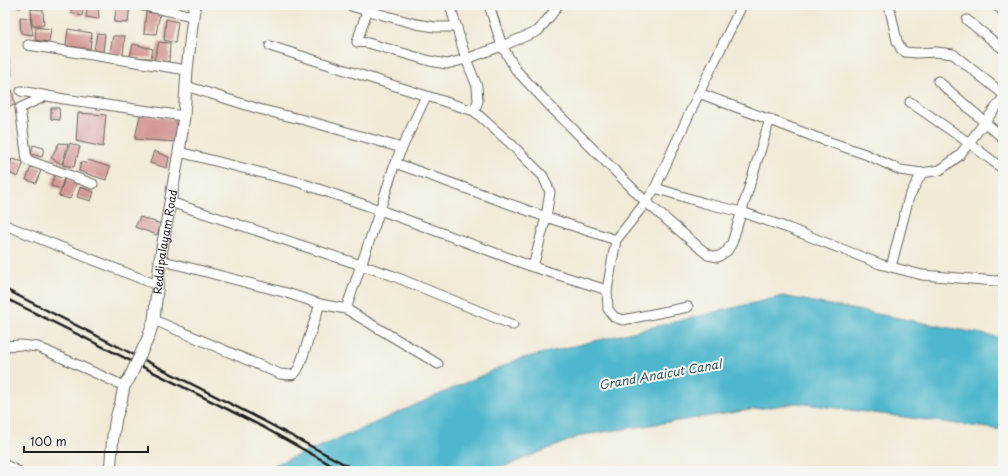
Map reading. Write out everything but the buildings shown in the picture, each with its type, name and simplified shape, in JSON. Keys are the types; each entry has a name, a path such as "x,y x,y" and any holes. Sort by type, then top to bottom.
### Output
{"street":[{"path":"140,5 193,16"},
{"name":"Reddipalayam Road","path":"110,471 116,418 127,382 148,338 154,320 160,260 184,116 187,70 195,5"},
{"path":"347,5 416,24 435,27 457,27"},
{"path":"450,5 466,59 477,86 478,101 474,111"},
{"path":"489,5 502,46 516,70 646,202 708,255 718,257 726,251 732,243 770,119"},
{"path":"362,8 357,42 368,43 430,61 447,64 502,46 538,31 558,5"},
{"path":"688,307 623,320 614,317 608,309 607,290 616,240 646,202 655,188 742,5"},
{"path":"889,5 896,41 901,49 905,52 936,52 953,54 1003,94"},
{"path":"996,5 1003,11"},
{"path":"967,20 1003,49"},
{"path":"28,45 187,70"},
{"path":"270,46 474,111 511,144 543,176 550,192 546,217 532,267"},
{"path":"938,81 1003,138"},
{"path":"186,86 259,109 312,122 402,148"},
{"path":"21,91 64,99 184,116"},
{"path":"699,93 815,137 865,154 900,170 922,173 940,170 959,156 1003,98"},
{"path":"46,96 20,108 27,160 92,184"},
{"path":"346,309 395,163 426,96"},
{"path":"910,102 1003,169"},
{"path":"179,152 298,182 380,210 532,267 607,290"},
{"path":"395,163 546,217 616,240"},
{"path":"891,267 909,197 922,173"},
{"path":"655,188 704,203 742,212 891,267 922,275 996,281 1003,280"},
{"path":"170,202 391,275 513,325"},
{"path":"5,225 157,285"},
{"path":"160,260 287,293 320,304 346,309 438,364"},
{"path":"154,320 280,374 291,376 298,371 300,367 320,304"},
{"path":"5,346 21,345 38,347 127,382"},
{"path":"5,465 18,471"}],"water":[{"path":"5,34 11,74 5,75"},
{"name":"Grand Anaicut Canal","path":"783,296 1003,338 1003,430 797,403 583,435 493,471 259,471 343,437 519,359"}],"railway":[{"path":"5,289 264,421 357,471"},
{"path":"5,298 263,427 342,471"}]}
